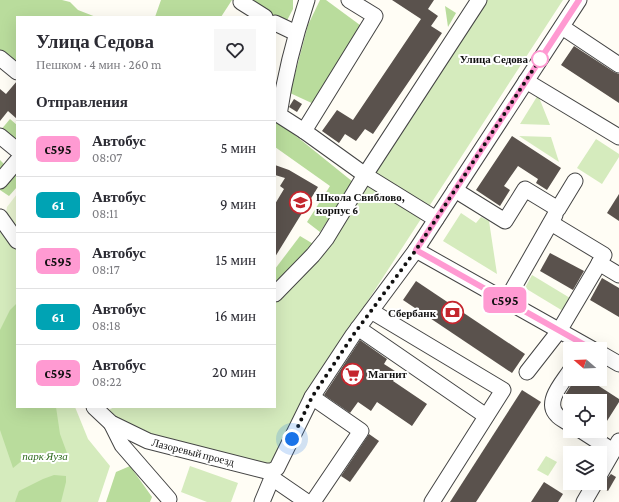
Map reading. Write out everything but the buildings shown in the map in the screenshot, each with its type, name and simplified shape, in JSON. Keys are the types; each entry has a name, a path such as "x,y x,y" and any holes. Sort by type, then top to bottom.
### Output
{"street":[{"path":"306,0 280,77 279,115 365,175 436,218"},
{"path":"304,131 375,16 349,0"},
{"path":"262,502 274,472 312,397 358,328 416,250 579,0"},
{"path":"240,2 263,16"},
{"path":"276,292 313,255 326,239 473,2"},
{"path":"276,23 296,33"},
{"path":"562,27 619,65"},
{"path":"0,58 16,71"},
{"path":"526,81 619,137"},
{"path":"0,136 16,149"},
{"path":"0,181 16,162"},
{"path":"506,301 575,181"},
{"path":"455,190 505,221 525,189 558,209"},
{"path":"0,217 16,240"},
{"path":"527,372 559,330 604,255 551,223"},
{"path":"416,250 578,342"},
{"path":"599,263 619,274"},
{"path":"371,311 503,390 432,502"},
{"path":"358,328 486,416"},
{"path":"607,357 619,364"},
{"path":"563,382 554,396 552,403 553,409 557,416 563,420"},
{"path":"312,397 361,431 313,502"},
{"name":"Лазоревый проезд","path":"95,408 111,423 148,441 274,472"},
{"path":"111,423 122,445 171,501"},
{"path":"598,438 616,446 607,462"},
{"path":"274,472 307,502"},
{"path":"584,502 591,490"}],"green space":[{"path":"0,0 62,0 70,2 78,10 93,16 16,16 16,63 0,55"},
{"path":"161,0 232,0 222,16 155,16"},
{"path":"232,0 293,0 293,9 282,30 276,16 254,16"},
{"path":"320,0 326,0 364,28 316,105 290,93 308,25"},
{"path":"485,0 563,0 308,393 270,465 150,434 123,423 109,410 112,408 276,408 276,298"},
{"path":"445,6 456,13 448,27"},
{"path":"538,95 550,125 520,124"},
{"path":"10,119 16,124 16,145 0,131"},
{"path":"276,120 353,182 320,232 307,222 330,186 276,148"},
{"path":"519,136 551,137 559,162"},
{"path":"596,139 619,154 619,157 602,184 577,168"},
{"path":"0,160 4,164 16,163 16,188 9,196 0,190"},
{"path":"16,195 16,228 6,213 7,207"},
{"path":"461,213 476,223 481,217 489,221 497,274 443,241"},
{"name":"парк Яуза","path":"0,230 16,250 16,408 75,408 88,439 110,466 98,502 0,502"},
{"path":"300,236 315,245 283,282 276,280 276,268"},
{"path":"532,275 570,298 563,311 525,288"},
{"path":"16,304 16,408 56,408 60,434 67,453 64,458 52,463 29,455 13,468 0,430 0,330 10,310"},
{"path":"546,456 557,462 548,476 537,470"},
{"path":"130,466 152,497 150,502 106,502 116,472"},
{"path":"190,466 238,483 231,502 207,502 181,492"},
{"path":"54,475 66,476 61,502 15,502 19,491"}],"bus line":[{"name":"с595","path":"579,0 416,250 580,342"}],"place":[{"name":"Улица Седова","path":"540,59"},
{"name":"Школа Свиблово, корпус 6","path":"300,203"},
{"name":"Сбербанк","path":"452,313"},
{"name":"Магнит","path":"353,374"}],"route":[{"path":"292,439 312,397 354,334 416,250 540,59"}]}
